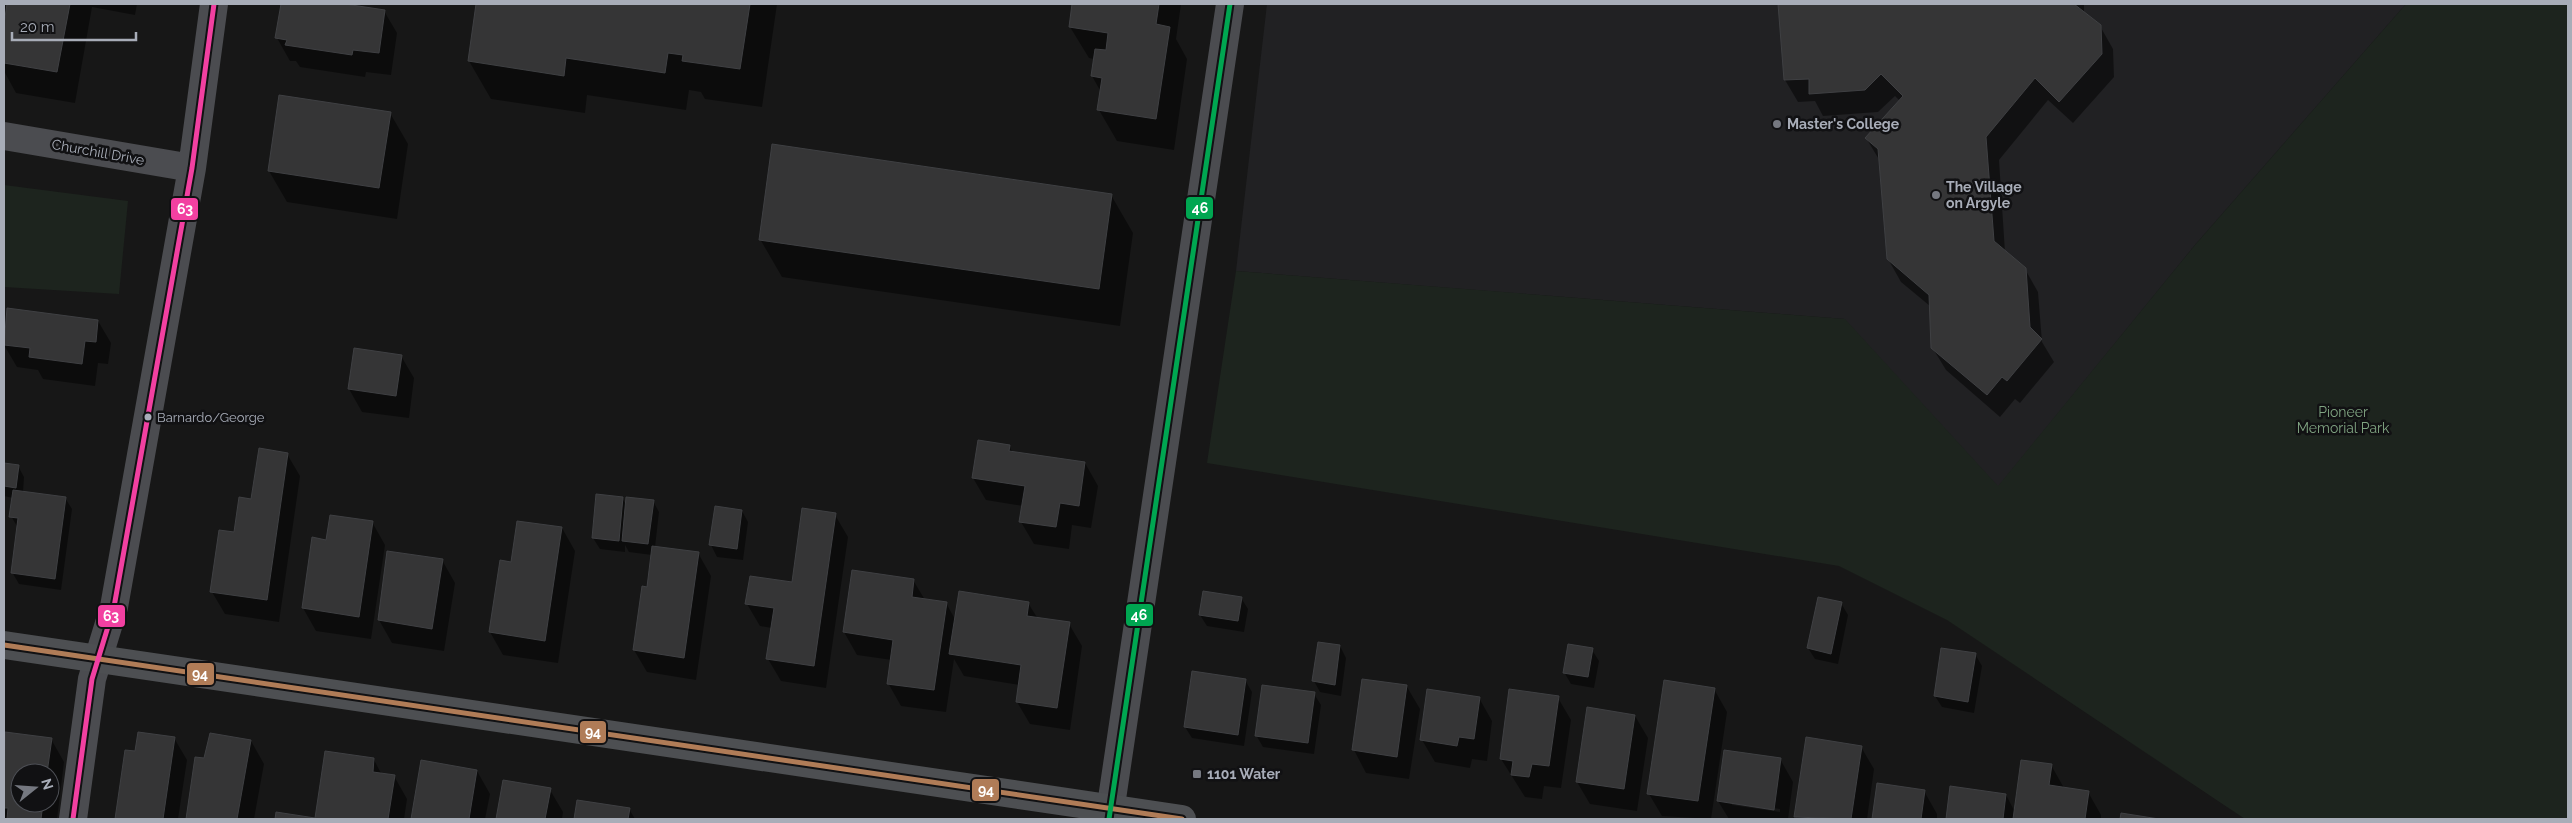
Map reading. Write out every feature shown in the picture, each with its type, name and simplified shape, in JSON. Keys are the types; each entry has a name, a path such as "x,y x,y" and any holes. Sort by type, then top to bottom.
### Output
{"main road":[{"path":"4,645 1110,814 1182,819"}],"street":[{"path":"73,819 92,679 114,607 192,168 214,4"},
{"path":"1110,814 1230,4"},
{"name":"Churchill Drive","path":"4,136 192,168"}],"shaded area":[{"name":"Master's College","path":"1267,4 2406,4 2195,245 1998,487 1844,319 1236,271"}],"green space":[{"name":"Pioneer Memorial Park","path":"2406,4 2568,4 2568,819 2245,819 1947,620 1839,566 1207,463 1236,271 1845,319 1998,486 2195,245"},
{"path":"4,185 128,201 119,294 4,287"}],"building":[{"path":"7,4 70,4 57,72 4,63 4,24"},
{"path":"281,4 345,4 385,10 379,53 353,50 352,55 285,45 287,40 275,38"},
{"path":"476,4 750,4 740,69 682,61 683,55 668,53 665,73 566,58 564,76 468,61"},
{"path":"1072,4 1159,4 1156,24 1170,27 1156,119 1097,110 1102,78 1091,76 1095,49 1106,50 1108,33 1069,27"},
{"name":"The Village on Argyle","path":"1778,4 2074,4 2101,25 2102,54 2059,102 2035,78 1986,137 1994,241 2026,268 2030,327 2042,339 2007,381 2002,377 1987,395 1931,348 1929,295 1887,259 1878,149 1865,138 1903,96 1881,74 1865,90 1809,94 1809,79 1784,80"},
{"path":"279,95 391,112 379,188 268,171"},
{"path":"772,144 1112,194 1099,289 759,240"},
{"path":"7,308 98,320 96,342 85,341 82,364 29,357 30,348 4,345"},
{"path":"354,348 402,355 396,396 348,389"},
{"path":"978,440 1010,445 1009,451 1085,462 1079,506 1060,503 1056,527 1019,522 1025,486 972,478"},
{"path":"259,448 288,453 267,600 210,592 219,530 234,532 239,497 251,499"},
{"path":"4,463 19,465 16,488 4,486"},
{"path":"13,490 66,497 55,579 11,573 18,518 9,517"},
{"path":"596,494 623,497 619,541 592,538"},
{"path":"626,497 654,500 648,544 622,541"},
{"path":"715,506 742,510 737,549 709,545"},
{"path":"802,508 836,513 814,666 766,659 774,608 745,604 750,576 792,582"},
{"path":"330,515 373,521 359,617 302,608 312,537 326,540"},
{"path":"517,521 562,527 545,641 489,632 500,560 511,562"},
{"path":"652,546 699,552 684,658 633,650 642,586 647,587"},
{"path":"387,551 443,559 432,629 378,620"},
{"path":"852,570 914,579 912,597 947,602 934,690 887,684 893,640 843,632"},
{"path":"959,591 1029,602 1027,616 1070,622 1057,708 1016,702 1021,665 949,654"},
{"path":"1203,591 1242,597 1238,621 1199,615"},
{"path":"1818,597 1842,602 1831,654 1807,648"},
{"path":"1318,642 1340,645 1335,685 1312,681"},
{"path":"1568,644 1593,648 1588,677 1563,673"},
{"path":"1941,648 1976,653 1968,702 1934,696"},
{"path":"1192,671 1246,679 1238,735 1184,727"},
{"path":"1362,679 1407,685 1397,757 1352,750"},
{"path":"1664,680 1715,688 1698,801 1647,794"},
{"path":"1262,685 1315,692 1308,743 1255,736"},
{"path":"1427,689 1480,697 1474,739 1459,737 1457,746 1420,740"},
{"path":"1509,689 1559,696 1549,766 1532,764 1529,777 1511,775 1513,761 1500,759"},
{"path":"1587,707 1635,715 1624,789 1576,782"},
{"path":"5,732 52,738 48,763 10,763 10,813 42,813 41,819 7,819 8,808 4,808"},
{"path":"138,732 175,737 163,819 115,819 125,750 135,751"},
{"path":"210,733 251,740 237,819 186,819 195,757 204,758"},
{"path":"1806,737 1862,746 1851,819 1794,817"},
{"path":"1724,750 1781,758 1774,810 1717,801"},
{"path":"325,751 374,758 373,772 395,775 388,819 275,819 276,812 315,818"},
{"path":"421,760 477,770 469,819 411,819"},
{"path":"2021,760 2052,764 2049,785 2089,791 2085,819 2013,819"},
{"path":"503,780 551,788 545,819 496,819"},
{"path":"1877,783 1925,790 1921,819 1872,819"},
{"path":"1950,786 2006,794 2003,819 1946,819"},
{"path":"577,800 630,808 628,819 574,819"},
{"path":"2121,813 2159,819 2120,819"}],"transit line":[{"name":"63","path":"73,819 92,679 114,607 192,168 214,4"},
{"name":"46","path":"1109,819 1230,4"},
{"name":"94","path":"4,645 1182,819"}],"place":[{"name":"Master's College","path":"1777,124"},
{"name":"The Village on Argyle","path":"1936,195"},
{"name":"Barnardo/George","path":"148,417"},
{"name":"1101 Water","path":"1197,774"}]}
